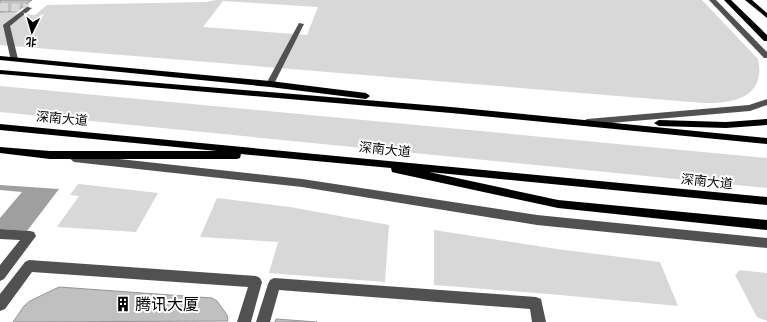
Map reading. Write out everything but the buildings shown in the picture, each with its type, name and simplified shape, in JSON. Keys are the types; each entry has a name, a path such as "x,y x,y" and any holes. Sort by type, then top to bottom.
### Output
{"main road":[{"path":"727,0 767,40"},
{"path":"748,0 767,16"},
{"path":"0,59 94,66 270,84 322,90 451,110"},
{"path":"94,66 170,86"},
{"path":"0,72 587,122 767,140"},
{"path":"587,122 711,125 748,125 767,122"},
{"name":"深南大道","path":"0,127 299,154 767,201"},
{"path":"0,150 50,155 299,154"},
{"path":"350,159 558,204 767,225"}],"street":[{"path":"712,0 767,56"},
{"path":"14,59 3,23 28,8"},
{"path":"270,84 301,24"},
{"path":"758,47 767,47"},
{"path":"587,122 750,108 767,102"},
{"path":"50,155 302,183 538,220 767,243"},
{"path":"0,234 30,236 0,275"},
{"path":"0,305 29,266 256,282 244,322"},
{"path":"263,322 274,284 536,304 539,322"}],"shaded area":[{"path":"216,0 702,0 758,59 759,72 757,83 751,91 744,96 724,102 703,103 0,45 0,12 35,15 47,5 206,2","holes":["223,1 318,7 307,35 203,27"]},
{"path":"0,86 767,158 767,188 0,112"},
{"path":"78,184 158,193 136,232 57,227 79,196 70,195"},
{"path":"0,185 59,189 27,231 0,229 0,218 22,192 0,190"},
{"path":"217,198 290,207 389,225 385,282 269,273 278,242 200,237"},
{"path":"434,230 557,249 660,262 678,306 434,285"},
{"path":"740,270 767,273 767,321 757,317 735,275"}],"tunnel":[{"path":"0,7 29,8"}],"place":[{"name":"腾讯大厦","path":"123,304"}]}
